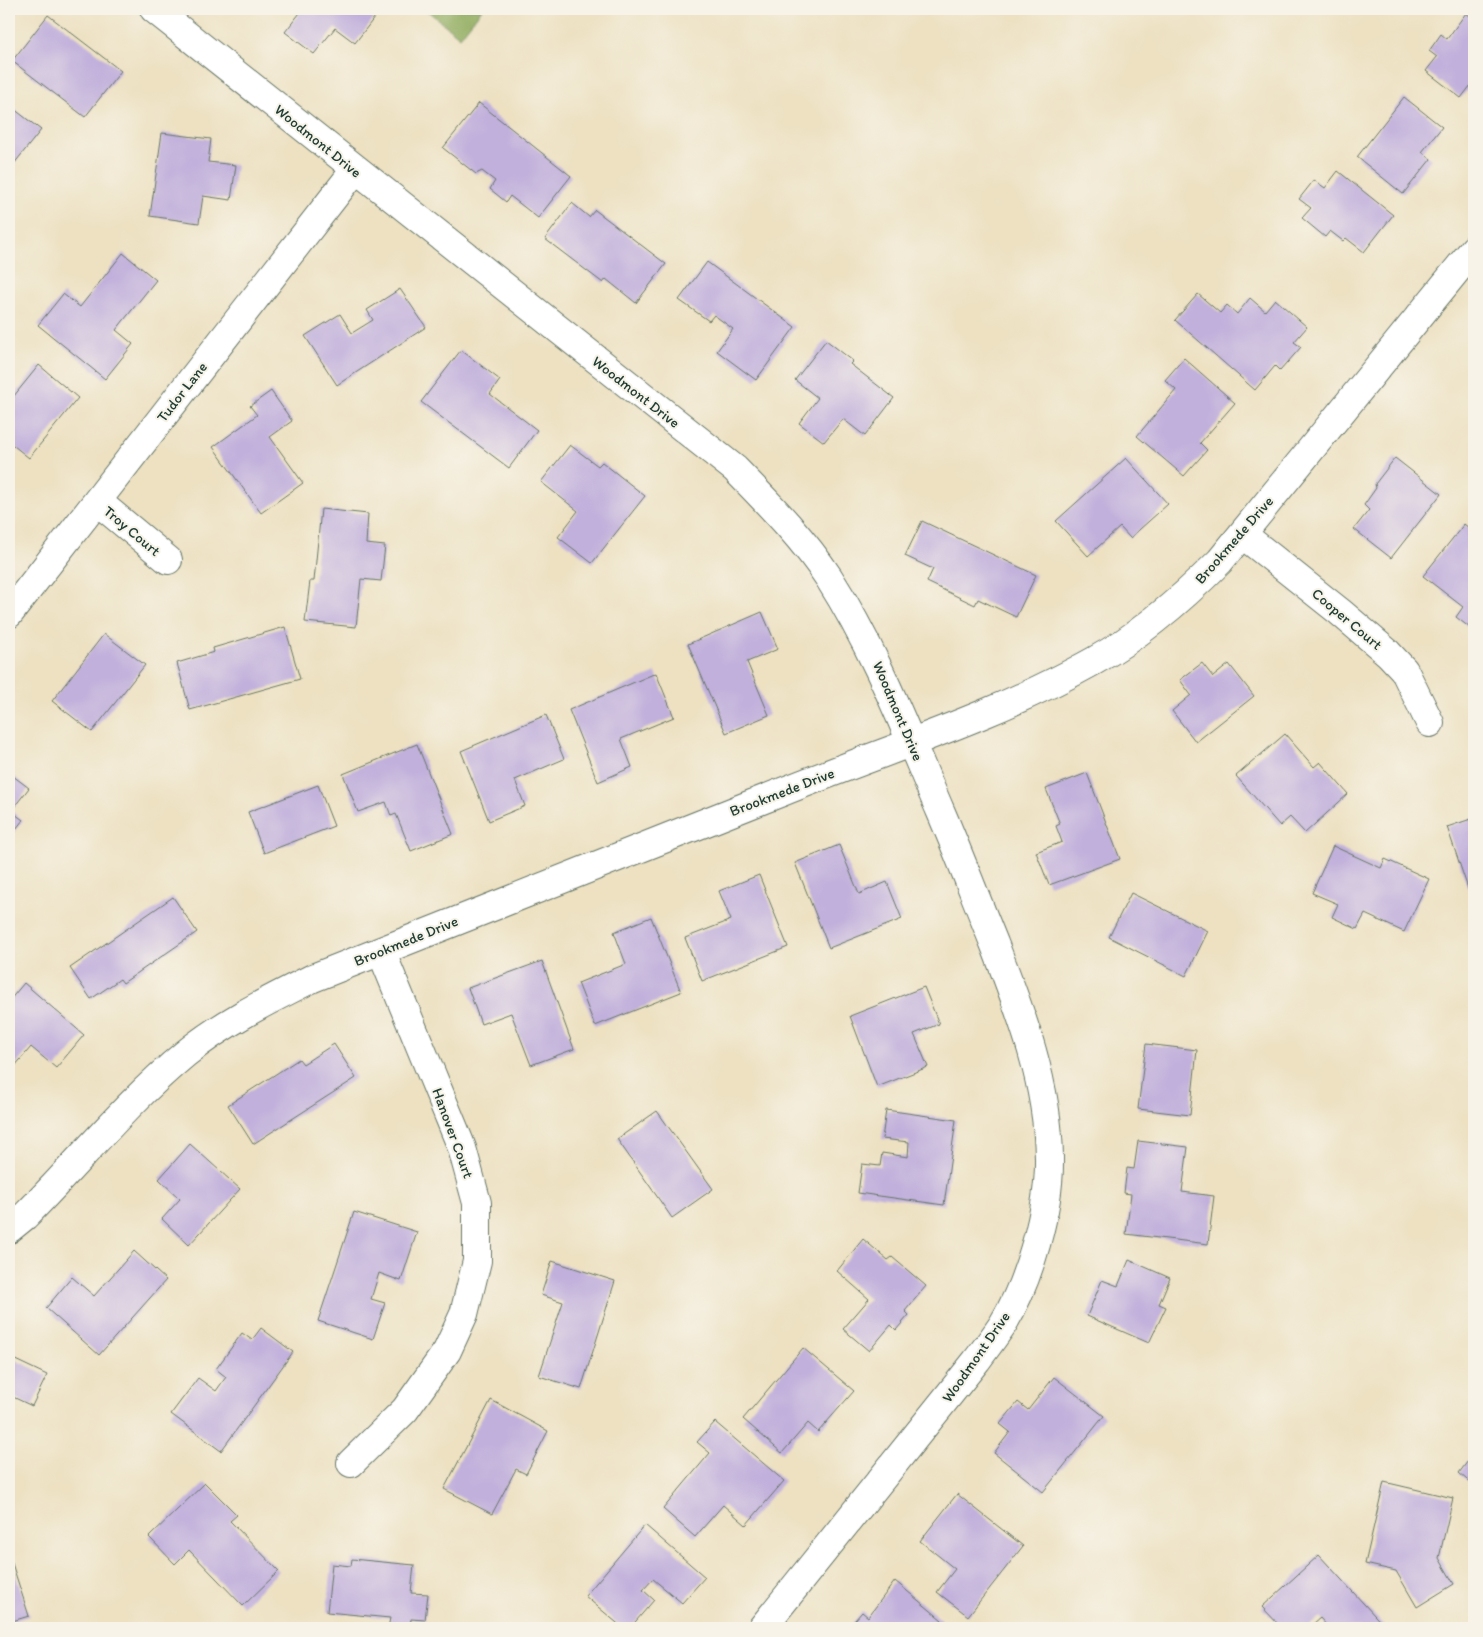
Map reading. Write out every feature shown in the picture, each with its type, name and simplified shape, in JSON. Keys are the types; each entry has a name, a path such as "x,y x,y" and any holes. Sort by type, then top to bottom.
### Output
{"street":[{"name":"Woodmont Drive","path":"154,9 735,470 774,508 827,575 874,656 912,742 1021,1014 1043,1091 1049,1161 1046,1198 1019,1290 1003,1322 971,1368 762,1628"},
{"name":"Tudor Lane","path":"9,614 355,170"},
{"name":"Brookmede Drive","path":"9,1229 25,1216 140,1096 186,1053 246,1012 313,978 912,742 1045,687 1096,660 1151,623 1196,586 1242,534 1474,249"},
{"name":"Troy Court","path":"97,501 168,560"},
{"name":"Cooper Court","path":"1242,534 1388,653 1404,670 1430,724"},
{"name":"Hanover Court","path":"351,1463 405,1410 447,1351 464,1314 477,1261 477,1203 462,1148 381,951"}],"green space":[{"path":"425,9 482,9 460,37"}],"building":[{"path":"303,9 381,9 355,43 335,28 314,54 285,32"},
{"path":"1466,13 1474,19 1474,81 1461,98 1426,71 1437,57 1429,51 1441,34 1447,39"},
{"path":"48,15 121,71 85,117 12,61"},
{"path":"1404,97 1442,127 1422,152 1431,159 1403,194 1357,157"},
{"path":"479,103 571,176 538,218 510,196 506,202 490,189 495,181 482,171 476,174 443,148"},
{"path":"9,105 41,130 9,170"},
{"path":"162,133 211,139 208,162 236,165 231,200 203,196 199,223 150,216"},
{"path":"1338,171 1393,215 1364,252 1346,238 1343,241 1330,231 1325,237 1302,218 1311,208 1299,199 1314,180 1325,188"},
{"path":"572,203 589,217 595,210 666,264 636,303 606,279 603,283 545,239"},
{"path":"123,253 156,280 116,330 133,344 105,379 38,325 63,294 80,307"},
{"path":"707,262 795,327 756,380 717,351 733,329 714,315 709,321 679,300"},
{"path":"400,289 426,327 337,385 305,336 340,314 352,333 373,320 367,310"},
{"path":"1198,294 1220,313 1227,305 1237,314 1250,298 1265,311 1275,299 1307,327 1294,342 1301,347 1280,371 1275,366 1255,390 1175,320"},
{"path":"826,340 853,361 850,364 894,398 865,436 843,419 824,442 799,423 818,398 795,380"},
{"path":"461,350 500,380 490,394 537,430 509,468 421,402"},
{"path":"1184,358 1235,403 1200,443 1207,450 1184,476 1137,436 1176,390 1165,380"},
{"path":"39,365 78,398 29,458 9,442 9,402"},
{"path":"271,391 292,421 270,437 303,483 261,513 213,447 257,415 250,406"},
{"path":"570,445 598,466 602,462 645,496 592,563 558,537 578,511 541,482"},
{"path":"1126,458 1168,504 1130,538 1120,527 1088,556 1056,521"},
{"path":"1395,458 1441,494 1391,558 1354,529 1369,510 1364,505 1376,488 1375,484"},
{"path":"321,509 368,514 366,544 385,546 381,581 361,579 356,627 305,622 310,581 314,581"},
{"path":"922,521 1036,575 1016,617 978,599 975,605 927,582 933,569 905,556"},
{"path":"1464,524 1474,532 1474,631 1456,617 1463,607 1423,576"},
{"path":"762,612 778,649 747,662 769,715 726,733 688,644"},
{"path":"285,627 300,679 190,710 177,663 214,652 213,648"},
{"path":"104,634 145,665 92,732 52,701"},
{"path":"1202,663 1213,677 1229,664 1254,696 1196,742 1172,711 1191,695 1180,680"},
{"path":"656,673 674,717 621,739 632,767 598,782 569,710"},
{"path":"546,715 564,759 515,780 525,806 489,821 461,751"},
{"path":"1285,734 1314,767 1320,762 1348,794 1305,833 1290,817 1280,826 1236,776"},
{"path":"417,744 453,834 411,851 396,814 391,816 386,802 358,812 343,774"},
{"path":"9,773 29,788 11,811 23,820 9,838"},
{"path":"1087,773 1120,859 1049,885 1036,852 1062,842 1056,826 1060,824 1046,789"},
{"path":"318,785 334,826 264,853 248,812"},
{"path":"1474,818 1474,906 1447,827"},
{"path":"839,845 859,894 887,882 902,919 829,948 795,863"},
{"path":"1333,846 1381,868 1385,859 1429,879 1404,932 1365,914 1357,929 1332,917 1338,904 1312,893"},
{"path":"759,875 788,947 702,981 685,938 731,920 719,891"},
{"path":"1131,893 1208,931 1186,976 1109,937"},
{"path":"173,897 197,932 123,983 120,979 91,999 70,968"},
{"path":"651,917 681,992 595,1026 578,983 626,964 614,932"},
{"path":"542,961 574,1049 531,1065 511,1013 481,1024 468,988"},
{"path":"24,983 84,1035 56,1068 31,1047 9,1073 9,1001"},
{"path":"924,987 939,1024 914,1034 928,1067 877,1087 850,1016"},
{"path":"334,1044 356,1078 253,1144 228,1105 299,1059 303,1064"},
{"path":"1146,1044 1197,1050 1190,1115 1138,1109"},
{"path":"886,1110 956,1120 944,1205 858,1193 862,1164 880,1166 882,1153 908,1157 909,1142 882,1139"},
{"path":"657,1111 713,1189 672,1218 617,1139"},
{"path":"1138,1141 1188,1147 1182,1192 1214,1196 1208,1244 1126,1234 1131,1194 1124,1193 1127,1168 1134,1169"},
{"path":"190,1144 240,1189 189,1245 162,1219 180,1199 159,1179"},
{"path":"354,1212 417,1232 401,1281 379,1273 371,1299 385,1303 373,1339 318,1321"},
{"path":"863,1239 888,1260 892,1257 926,1286 905,1311 909,1315 896,1330 891,1325 869,1351 843,1329 869,1299 837,1271"},
{"path":"134,1251 166,1280 99,1355 46,1308 72,1277 94,1296"},
{"path":"1129,1260 1170,1278 1159,1304 1166,1307 1149,1343 1087,1316 1102,1280 1118,1286"},
{"path":"552,1261 615,1281 581,1389 539,1376 563,1302 541,1295"},
{"path":"261,1328 293,1352 221,1451 171,1414 198,1378 216,1391 226,1377 216,1369 242,1333 252,1340"},
{"path":"803,1348 854,1391 818,1432 808,1423 782,1453 743,1419"},
{"path":"9,1357 47,1375 32,1406 13,1397 9,1405"},
{"path":"1054,1377 1104,1416 1043,1492 994,1453 1010,1432 1000,1424 1018,1402 1028,1410"},
{"path":"491,1400 548,1431 526,1474 516,1469 492,1514 444,1489"},
{"path":"715,1422 784,1481 746,1525 723,1505 695,1537 663,1509 710,1453 697,1442"},
{"path":"1474,1453 1474,1486 1459,1473"},
{"path":"1384,1482 1453,1498 1439,1558 1454,1584 1417,1607 1396,1571 1365,1564"},
{"path":"205,1483 237,1515 230,1521 279,1571 243,1606 189,1550 175,1564 149,1537"},
{"path":"957,1494 1023,1546 968,1616 937,1592 955,1569 920,1541"},
{"path":"645,1525 705,1577 682,1603 653,1579 643,1590 654,1600 630,1628 623,1628 585,1596"},
{"path":"9,1554 29,1616 9,1622"},
{"path":"1319,1555 1386,1628 1329,1628 1320,1618 1308,1628 1282,1628 1262,1607"},
{"path":"352,1559 414,1565 411,1593 428,1594 425,1620 411,1619 410,1628 388,1628 390,1618 327,1612 332,1564 351,1566"},
{"path":"895,1581 942,1620 936,1628 848,1628 862,1612 868,1617"}]}
